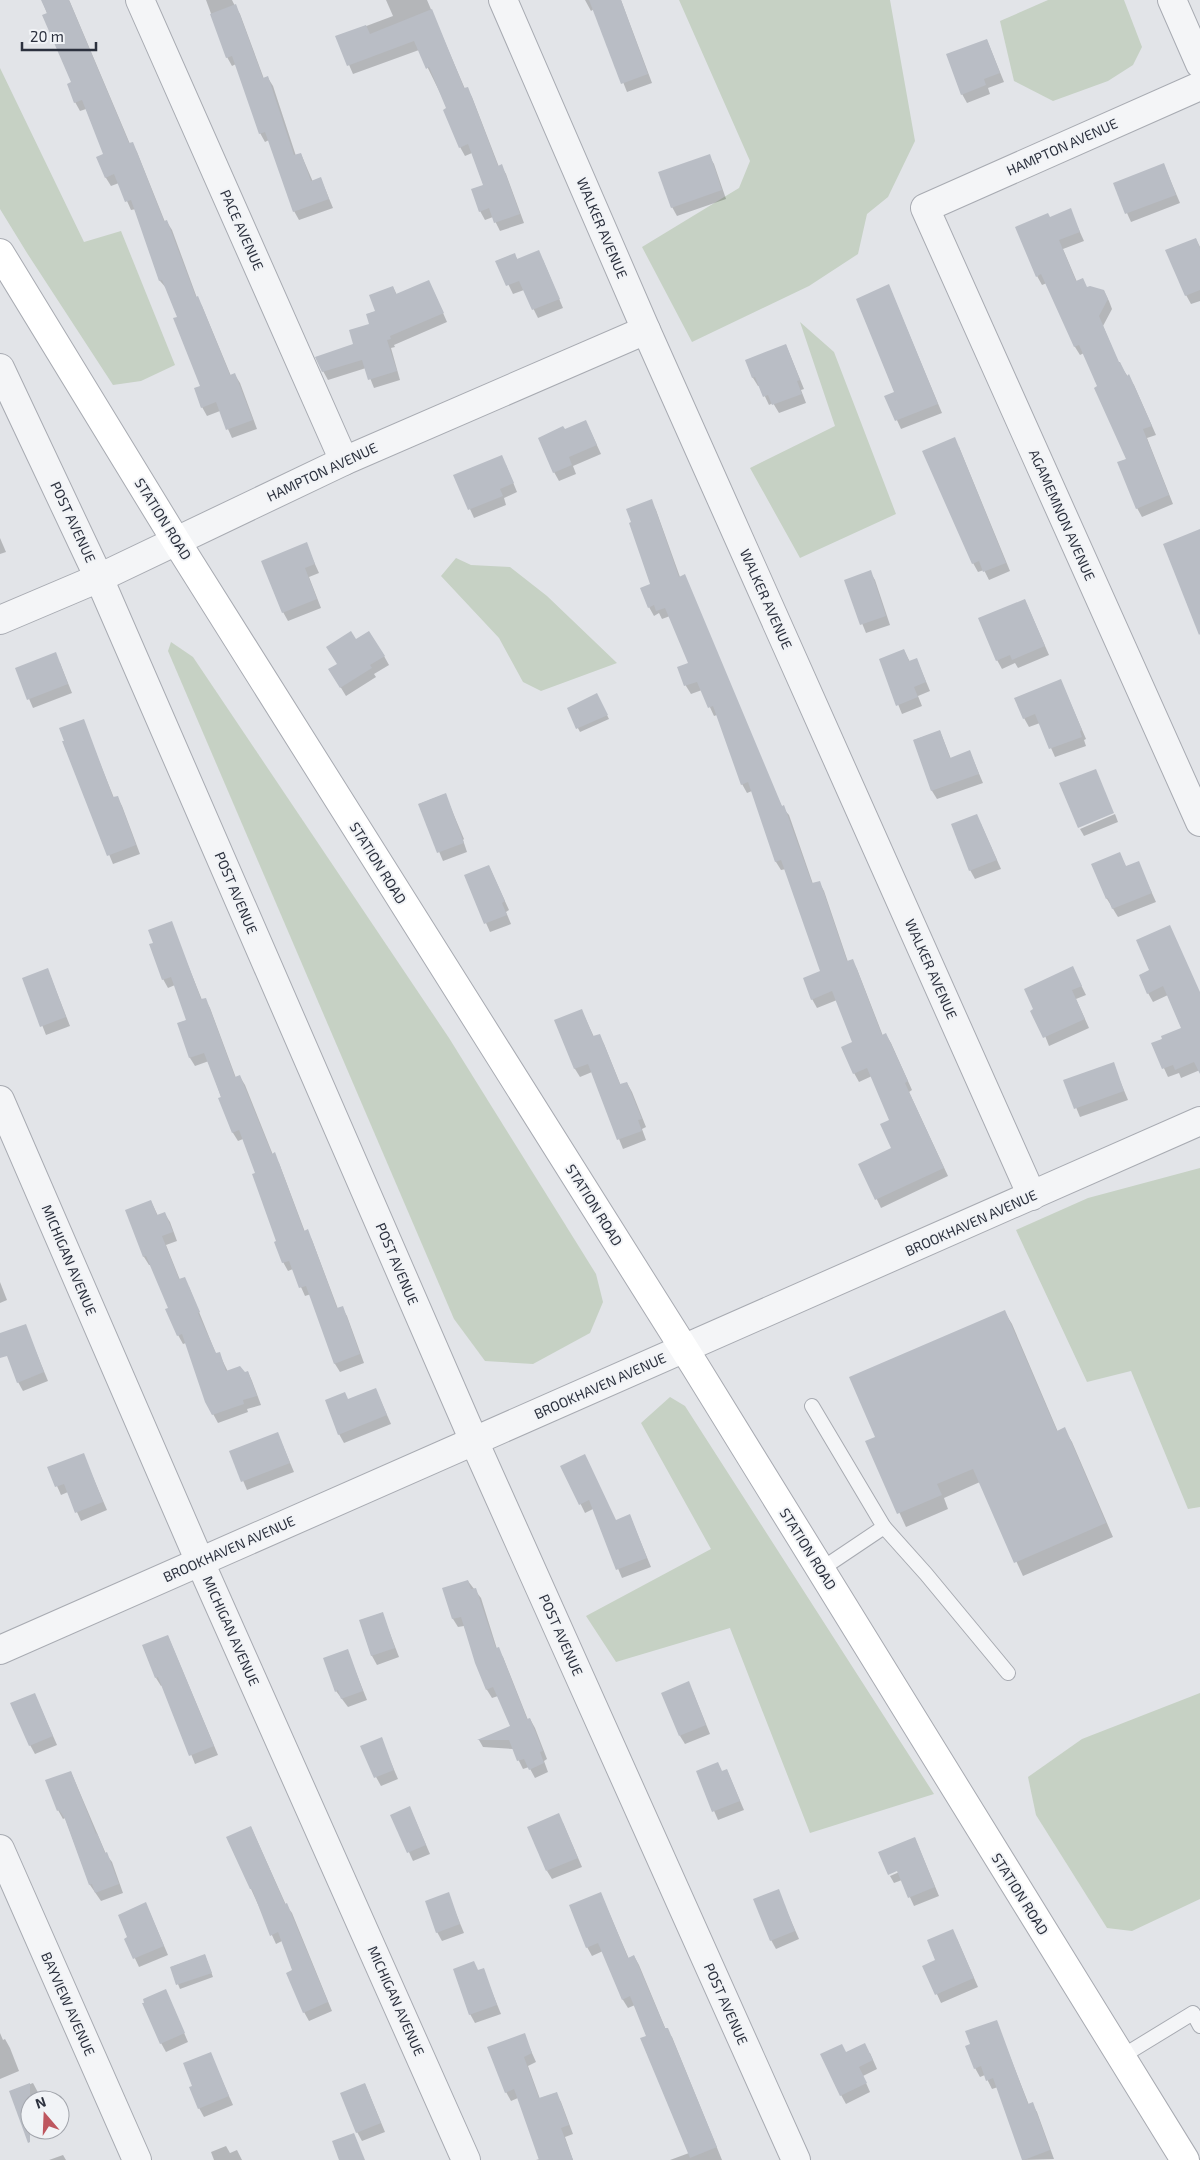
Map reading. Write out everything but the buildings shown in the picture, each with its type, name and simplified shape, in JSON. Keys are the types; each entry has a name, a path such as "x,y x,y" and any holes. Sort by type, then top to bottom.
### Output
{"main road":[{"name":"STATION ROAD","path":"0,253 176,541 684,1349 1185,2160"}],"street":[{"name":"PACE AVENUE","path":"140,0 344,461"},
{"name":"WALKER AVENUE","path":"504,0 646,330 1032,1196"},
{"path":"1172,0 1200,64"},
{"name":"HAMPTON AVENUE","path":"925,208 1200,86"},
{"name":"AGAMEMNON AVENUE","path":"925,208 1200,822"},
{"name":"HAMPTON AVENUE","path":"0,620 99,578 344,461 646,330"},
{"name":"POST AVENUE","path":"0,368 99,578 474,1441 796,2160"},
{"name":"MICHIGAN AVENUE","path":"0,1100 200,1562 466,2160"},
{"name":"BROOKHAVEN AVENUE","path":"0,1650 1200,1121"},
{"name":"BAYVIEW AVENUE","path":"0,1849 136,2160"}],"lane":[{"path":"812,1406 884,1527 926,1574 1008,1673"},
{"path":"820,1570 884,1527"},
{"path":"1121,2057 1193,2013 1200,2026"}],"green space":[{"path":"679,0 890,0 915,141 888,197 867,214 858,254 809,286 692,342 642,247 739,188 750,161"},
{"path":"1048,0 1124,0 1142,47 1133,65 1108,81 1053,101 1014,81 1000,21"},
{"path":"0,68 84,242 121,231 175,365 141,381 113,385 0,209"},
{"path":"800,322 834,352 896,514 800,558 750,468 835,426"},
{"path":"456,558 471,565 510,567 547,596 617,663 541,691 523,682 499,638 441,576"},
{"path":"171,642 193,657 449,1038 596,1274 603,1302 590,1333 533,1364 485,1361 454,1319 168,651"},
{"path":"1200,1168 1200,1507 1188,1509 1131,1371 1087,1382 1016,1230 1088,1198"},
{"path":"670,1397 685,1406 934,1794 810,1833 730,1628 616,1662 586,1616 711,1549 641,1423"},
{"path":"1200,1693 1200,1899 1132,1931 1107,1928 1036,1815 1028,1777 1082,1739"}]}
